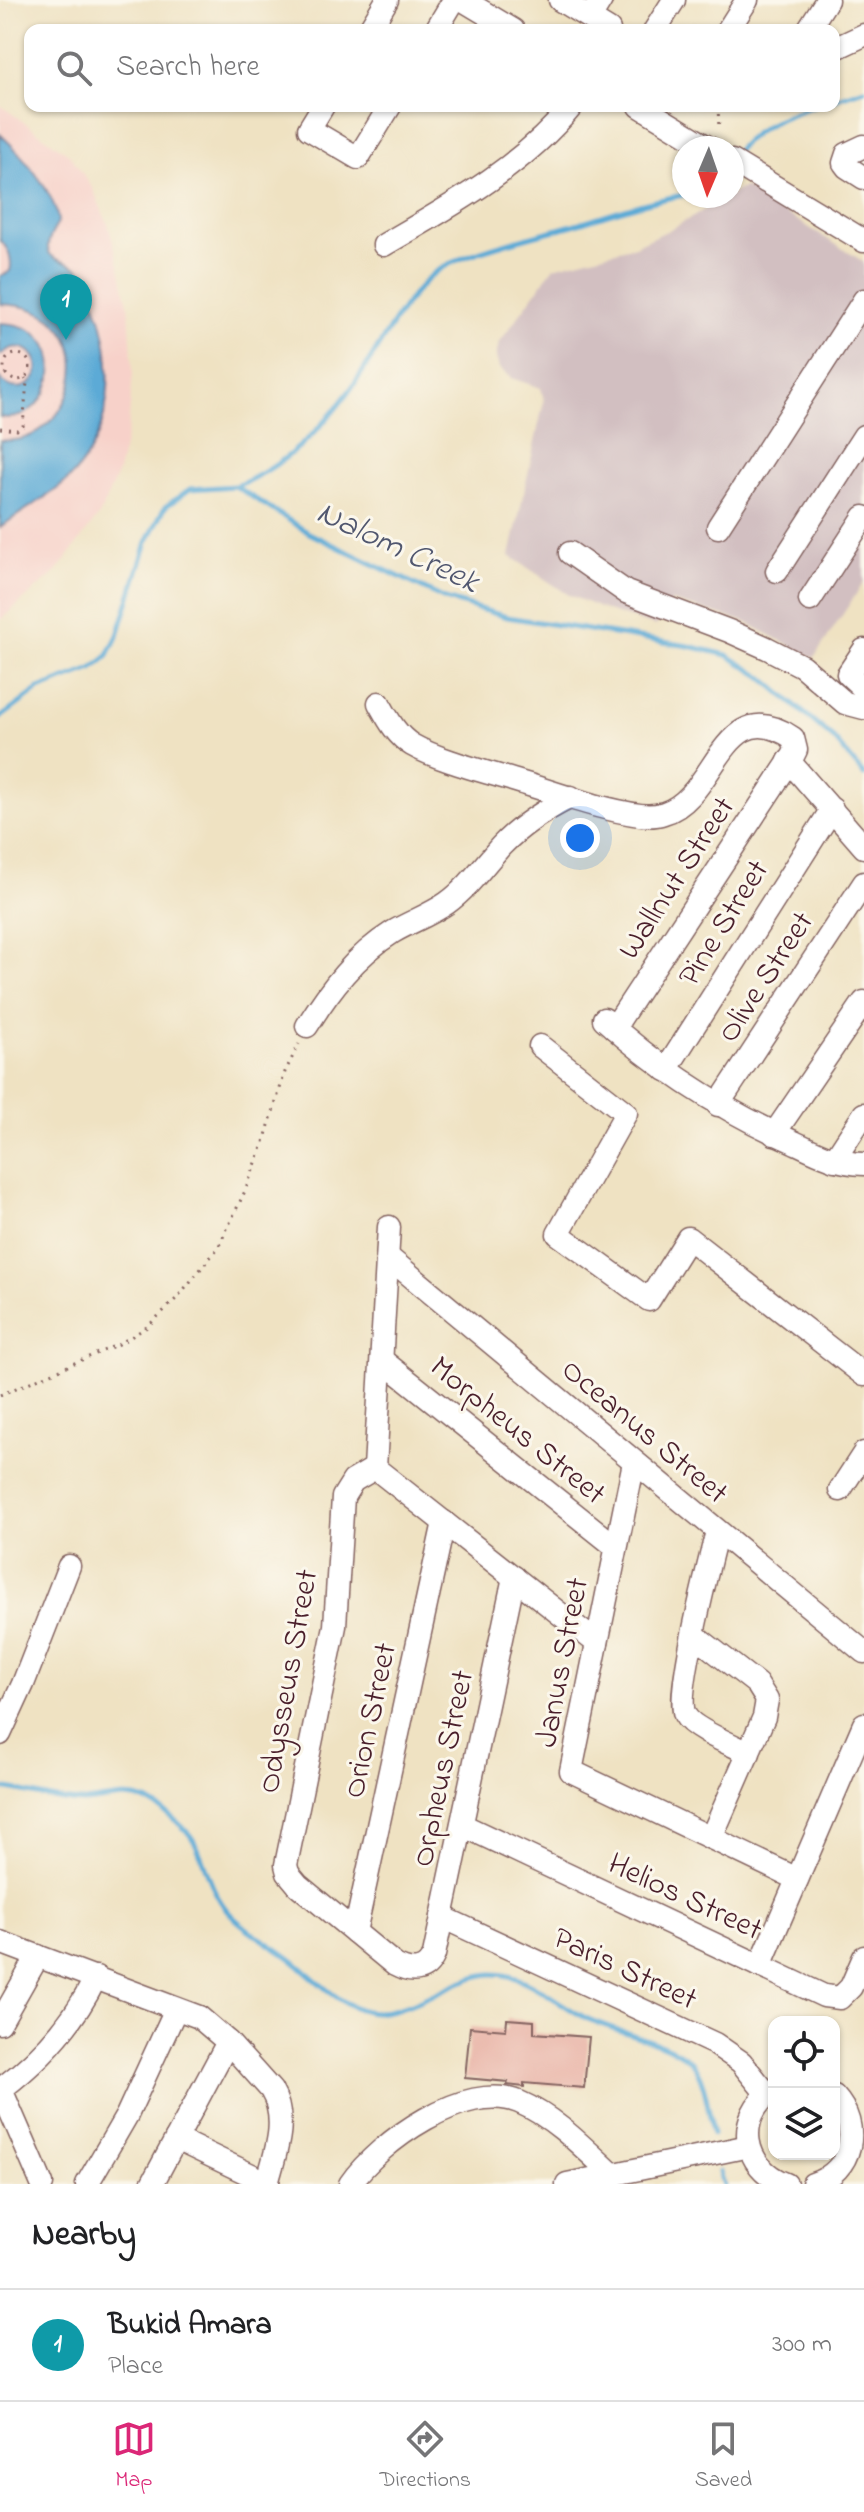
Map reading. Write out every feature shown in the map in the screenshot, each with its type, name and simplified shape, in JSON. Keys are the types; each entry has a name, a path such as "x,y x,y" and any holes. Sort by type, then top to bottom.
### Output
{"street":[{"path":"373,24 387,0"},
{"path":"440,24 454,0"},
{"path":"463,0 503,24"},
{"path":"560,0 600,16"},
{"path":"659,24 674,0"},
{"path":"732,24 747,0"},
{"path":"812,24 827,0"},
{"path":"840,46 864,35"},
{"path":"319,112 309,129 358,158 386,112"},
{"path":"384,245 443,211 507,168 537,145 567,112"},
{"path":"652,112 702,136"},
{"path":"864,146 851,151 845,158 847,167 864,178"},
{"path":"744,169 864,241"},
{"path":"718,527 864,300"},
{"path":"777,571 864,436"},
{"path":"810,600 864,517"},
{"path":"570,553 626,592 729,631 779,654 802,666 845,703 864,708"},
{"path":"856,682 864,650"},
{"path":"379,703 394,729 412,745 477,769 642,815 667,813 683,804 726,745 748,728 774,728 793,738 796,750 789,761 864,847"},
{"name":"Wallnut Street","path":"666,1070 609,1023 789,761"},
{"path":"307,1026 329,990 354,962 391,933 447,903 519,829 545,810 571,797"},
{"name":"Pine Street","path":"666,1070 832,809"},
{"name":"Olive Street","path":"718,1105 864,883"},
{"path":"774,1134 864,1002"},
{"path":"540,1046 626,1113 558,1234 649,1300 688,1238 864,1375"},
{"path":"666,1070 718,1105 774,1134 834,1160 864,1164"},
{"path":"834,1160 864,1114"},
{"path":"389,1227 375,1468 597,1643"},
{"name":"Oceanus Street","path":"388,1257 864,1652"},
{"name":"Morpheus Street","path":"382,1360 616,1547"},
{"path":"840,1490 864,1453"},
{"name":"Janus Street","path":"634,1462 571,1771 797,1879"},
{"name":"Odysseus Street","path":"355,1932 298,1885 288,1873 287,1857 335,1626 343,1497 353,1481 375,1468"},
{"name":"Orion Street","path":"355,1932 444,1522"},
{"path":"717,1531 684,1682 683,1711 692,1723 749,1753"},
{"path":"0,1734 69,1566"},
{"name":"Orpheus Street","path":"355,1932 406,1971 424,1969 430,1964 514,1577"},
{"path":"694,1635 757,1684 767,1700 764,1717 711,1838"},
{"path":"760,1966 864,1724"},
{"name":"Helios Street","path":"462,1825 824,1996 840,1998 847,1994 864,1957"},
{"name":"Paris Street","path":"442,1917 715,2044 741,2062 768,2089"},
{"path":"0,1942 199,2017 228,2042 278,2102 280,2135 267,2183 176,2139"},
{"path":"0,2023 38,1956"},
{"path":"42,2184 1,2088 58,2037 84,2004 96,1977"},
{"path":"87,2184 127,2115 176,2009"},
{"path":"152,2184 228,2042"},
{"path":"768,2094 759,2102 749,2123 749,2146 765,2173 786,2184"},
{"path":"350,2184 373,2158 405,2131 455,2106 497,2098 516,2101 550,2120 612,2174"},
{"path":"813,2184 856,2159 848,2105"},
{"path":"567,2184 749,2146"}],"path":[{"path":"715,136 717,112"},
{"path":"0,428 17,430 25,423 26,380 30,370 28,360 19,354 9,357 4,365 6,375 15,381 26,380"},
{"path":"0,1395 91,1357 147,1327 176,1299 218,1248 245,1191 285,1072 307,1026"}],"shaded area":[{"path":"0,105 70,155 93,189 109,227 121,272 129,309 133,372 128,429 118,472 100,514 56,572 0,620"},
{"path":"744,187 864,262 864,582 814,658 745,622 672,601 656,626 610,612 569,595 510,556 544,401 541,388 511,378 499,368 496,357 499,343 554,267 635,246 707,208 744,208"}],"water":[{"path":"0,134 44,186 56,211 58,222 50,238 49,252 58,260 77,268 86,278 106,343 108,387 99,430 78,469 60,486 0,528 0,440 26,437 48,424 64,402 73,377 72,351 61,328 37,311 0,304 0,276 10,271 11,263 0,240"},
{"path":"0,323 26,328 42,340 50,356 51,374 45,392 34,407 19,416 0,417 0,379 10,386 23,387 37,374 37,365 34,357 20,347 0,356"}],"building":[{"path":"507,2019 534,2021 534,2033 589,2037 584,2088 524,2083 524,2087 507,2085 508,2082 465,2078 470,2027 506,2030"}],"waterway":[{"path":"840,97 864,89"},
{"path":"744,142 779,119 798,112"},
{"path":"236,486 277,464 313,434 344,398 413,294 443,267 498,246 672,198"},
{"name":"Nalom Creek","path":"0,718 39,689 92,669 107,657 118,635 147,542 165,507 190,489 235,486 309,533 445,599 507,617 689,646 727,655 762,677 834,739 864,775"},
{"path":"0,1788 73,1802 136,1798 156,1806 179,1823 190,1836 217,1895 235,1919 291,1959 331,1993 359,2009 375,2012 391,2010 475,1977 504,1975 529,1984 588,2019 667,2047 689,2060 699,2074 713,2134"},
{"path":"720,2172 724,2184"}],"place":[{"name":"Bukid Amara","path":"66,340"}]}
